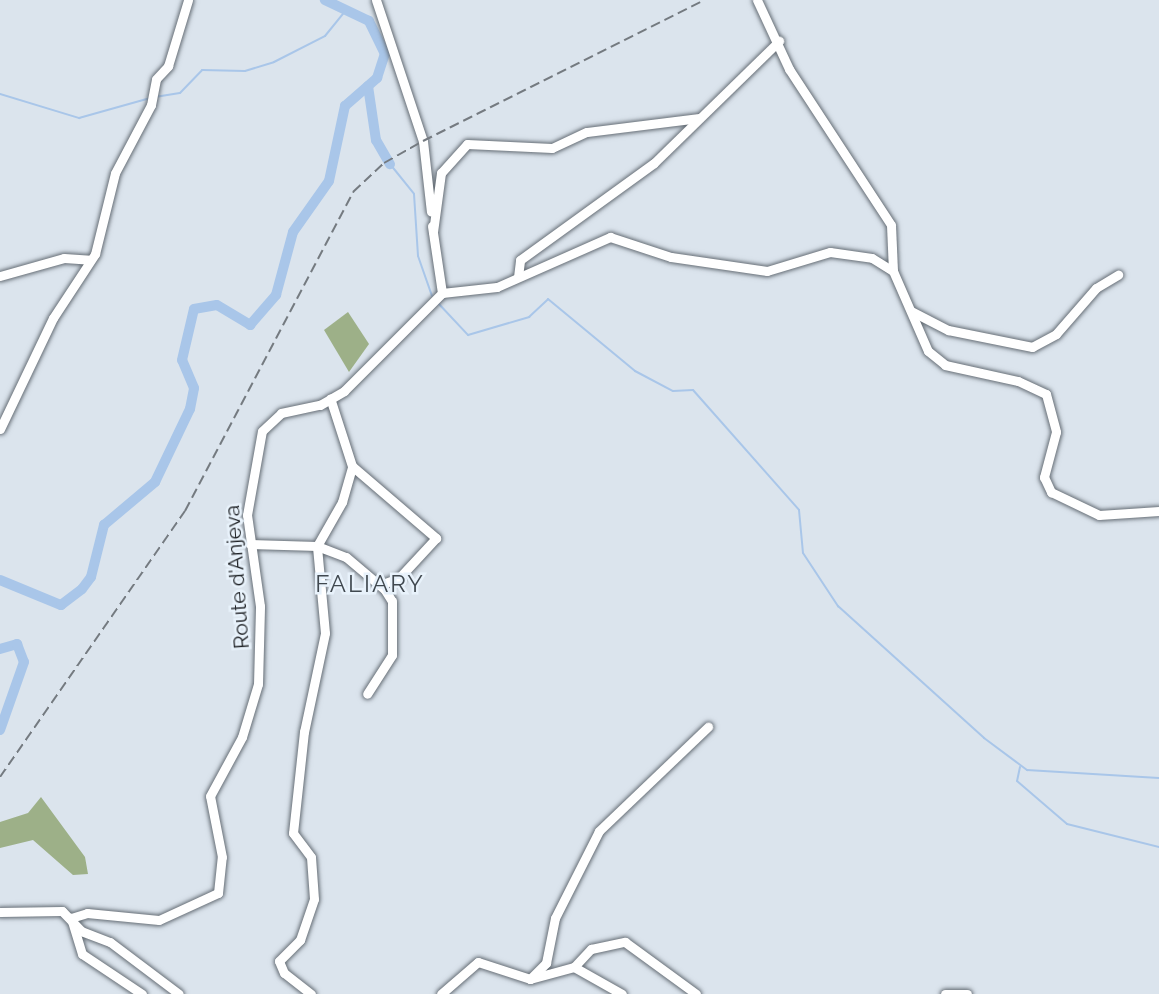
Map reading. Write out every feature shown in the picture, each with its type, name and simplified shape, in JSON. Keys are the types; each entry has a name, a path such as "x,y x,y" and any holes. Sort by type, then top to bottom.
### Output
{"street":[{"path":"0,429 53,318 90,260 115,173 151,105 152,90 174,52 188,0"},
{"path":"376,0 423,141 433,232 442,272 438,296 459,291 478,292 610,237 671,257 767,271 830,252 872,258 893,271"},
{"path":"757,0 779,41 789,69 891,225 893,271 928,351 944,365 1018,381 1046,394 1056,432 1044,477 1051,492 1099,515 1159,511"},
{"path":"518,277 520,260 654,163 779,41"},
{"path":"433,232 441,173 467,144 539,150 587,132 701,117"},
{"path":"0,276 64,258 90,260"},
{"path":"442,272 459,291"},
{"path":"909,310 947,330 1032,347 1056,334 1096,288 1118,275"},
{"name":"Route d'Anjeva","path":"72,918 87,913 159,920 218,892 222,857 210,796 242,737 258,684 261,629 250,544 248,487 262,431 281,413 330,398 438,296"},
{"path":"330,398 352,466 436,538 399,578 378,585"},
{"path":"311,994 284,973 279,961 300,940 314,900 311,857 293,827 324,633 317,546 342,502 352,466"},
{"path":"250,544 317,546 346,557 392,601 392,655 367,694"},
{"path":"530,979 546,963 555,918 599,831 708,727"},
{"path":"0,912 50,909 72,918 81,931 110,942 179,994"},
{"path":"72,918 82,954 142,994"},
{"path":"441,994 478,962 530,979 574,967 591,949 625,942 696,994"},
{"path":"574,967 622,994"},
{"path":"945,994 967,994"}],"green space":[{"path":"348,312 369,344 349,372 324,330"},
{"path":"41,797 85,857 88,874 73,875 33,840 0,848 0,822 28,813"}],"waterway":[{"path":"0,580 61,605 82,589 91,577 104,525 155,482 190,409 194,388 182,360 194,309 217,305 250,325 276,295 293,232 329,181 345,106 377,78 385,54 369,21 325,0"},
{"path":"155,97 180,93 202,70 245,71 274,62 325,36 346,10"},
{"path":"368,86 376,140 390,164"},
{"path":"0,94 79,118 150,98"},
{"path":"390,164 414,194 418,256 432,296"},
{"path":"438,303 468,335 529,317 548,299 635,371 673,391 693,390 799,510 803,553 838,606 984,738 1027,770 1159,778"},
{"path":"0,649 17,644 24,662 0,730"},
{"path":"1020,767 1017,781 1067,824 1159,847"}],"railway":[{"path":"0,777 185,511 353,192 384,163 423,141 705,0"}],"district":[{"name":"FALIARY","path":"370,584"}]}
